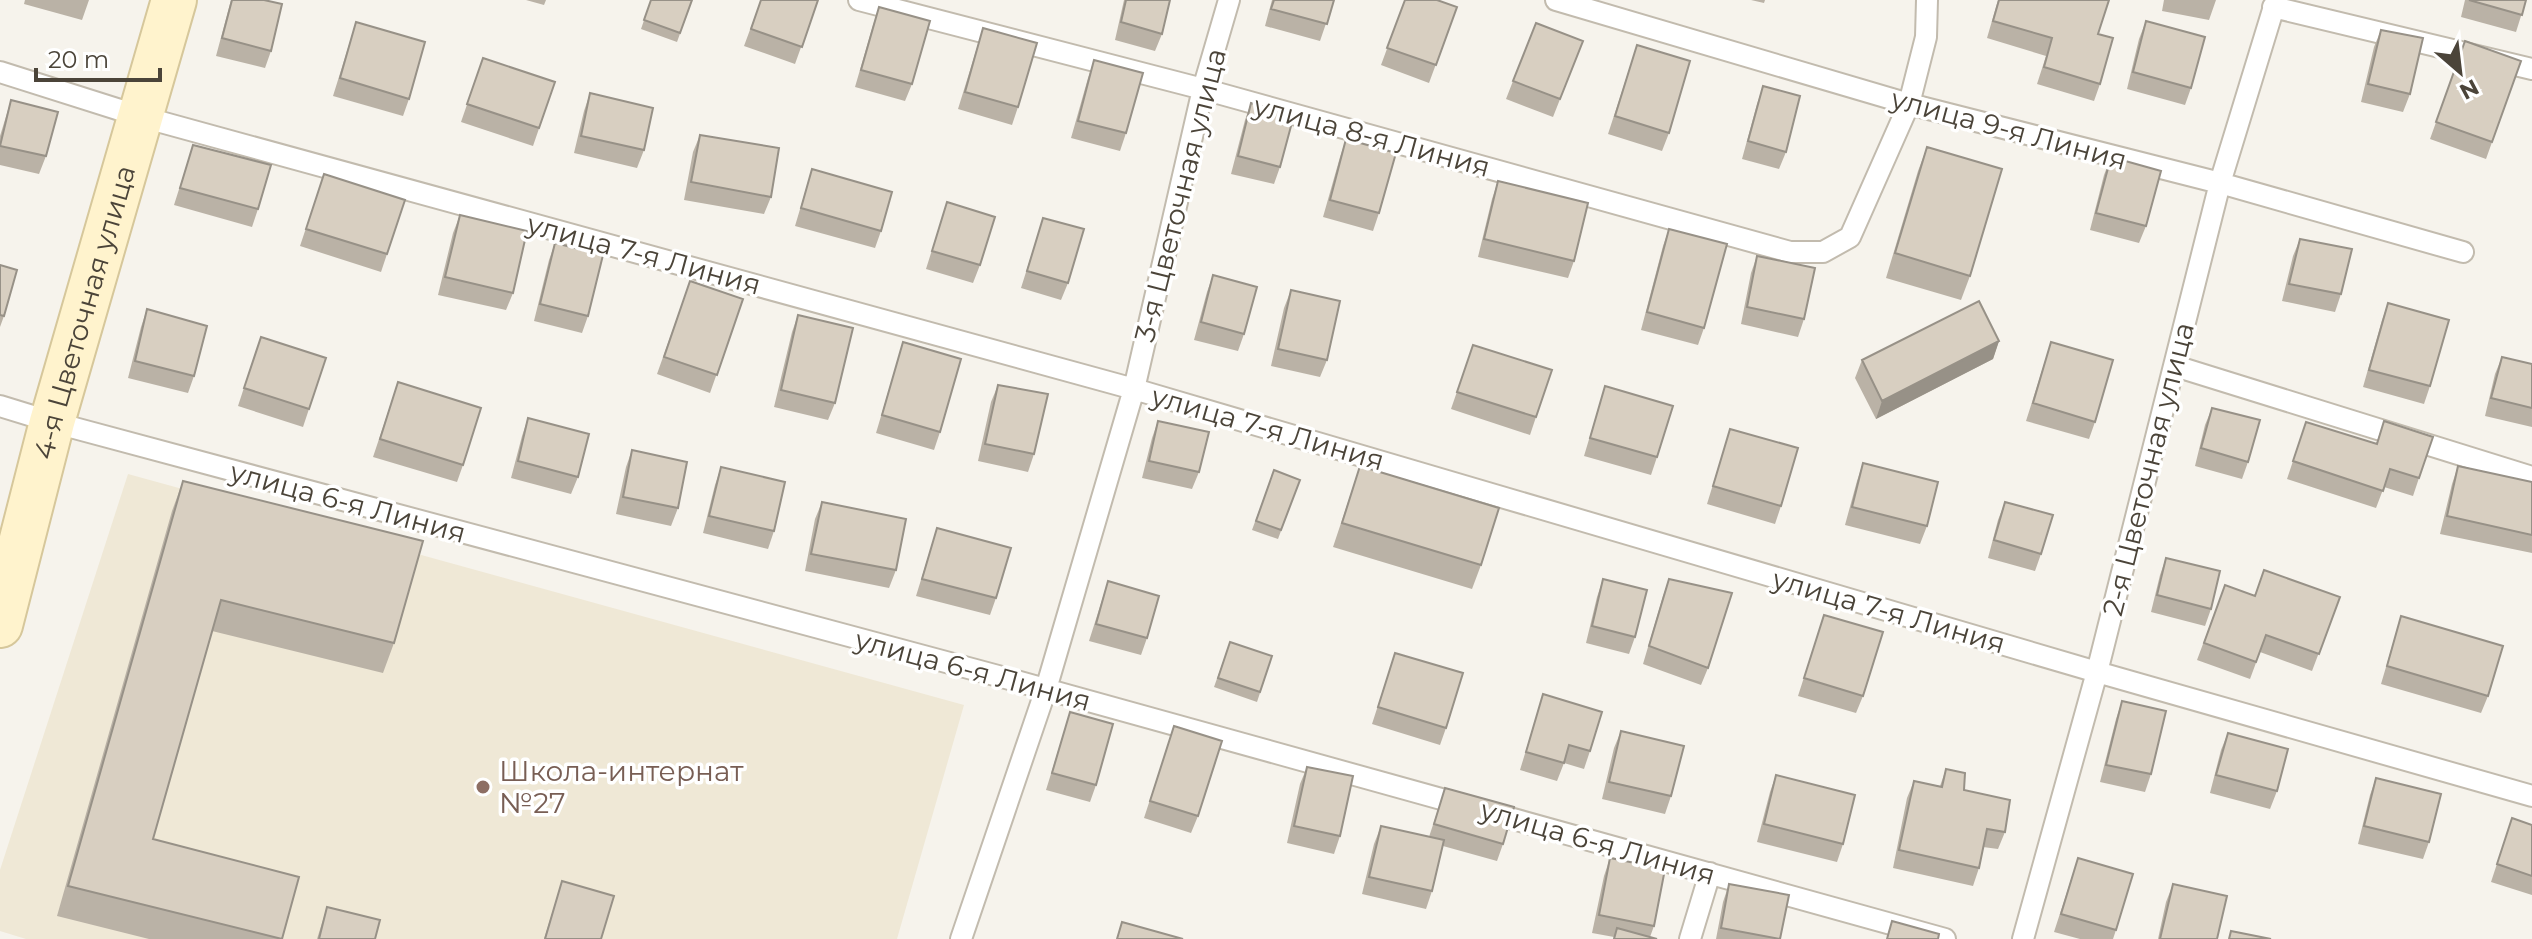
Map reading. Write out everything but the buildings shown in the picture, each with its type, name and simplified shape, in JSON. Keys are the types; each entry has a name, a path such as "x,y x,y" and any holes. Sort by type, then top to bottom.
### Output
{"street":[{"name":"4-я Цветочная улица","path":"0,625 52,422 174,0"}],"lane":[{"name":"улица 8-я Линия","path":"859,0 1203,89 1790,252 1823,252 1850,237 1909,104"},
{"name":"3-я Цветочная улица","path":"961,939 1046,689 1134,389 1203,89 1229,0"},
{"name":"улица 9-я Линия","path":"1556,0 1909,104 2220,183 2463,252"},
{"path":"1909,104 1926,37 1927,0"},
{"path":"2274,4 2532,69"},
{"name":"2-я Цветочная улица","path":"2023,939 2097,672 2220,183 2274,4"},
{"name":"улица 7-я Линия","path":"0,72 139,116 1134,389 2097,672 2532,796"},
{"path":"2175,366 2532,477"},
{"name":"улица 6-я Линия","path":"0,406 1046,689 1945,939"},
{"path":"1690,939 1710,873"}],"shaded area":[{"name":"Школа-интернат №27","path":"128,474 964,705 897,939 26,939 0,931 0,870"}],"place":[{"name":"Школа-интернат №27","path":"483,787"}]}
